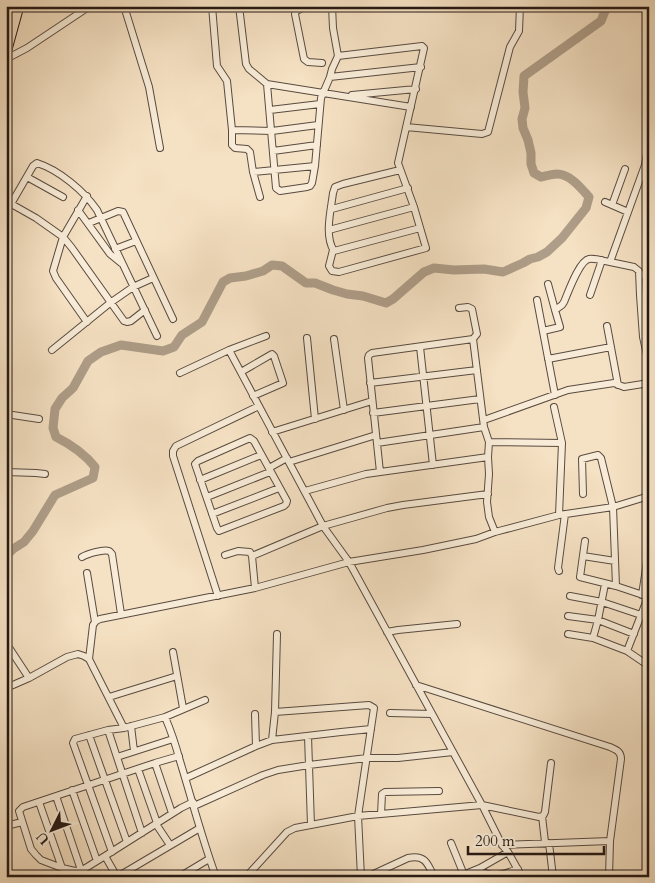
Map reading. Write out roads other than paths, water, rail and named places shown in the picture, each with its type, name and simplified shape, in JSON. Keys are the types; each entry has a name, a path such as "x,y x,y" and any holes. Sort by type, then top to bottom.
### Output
{"highway":[{"path":"6,34 13,6"},
{"path":"6,54 19,6"}],"street":[{"path":"6,59 28,48 90,6"},
{"path":"124,6 149,87 160,148"},
{"path":"212,6 217,66 227,81 233,146 249,150 260,197"},
{"path":"240,6 246,64 249,69 267,84 411,107"},
{"path":"307,6 296,11 295,14 304,57 308,62 322,63"},
{"path":"267,84 276,188 282,191 310,186 315,166 322,93 338,56 333,28 332,6"},
{"path":"406,127 482,134 488,132 510,47 519,31 520,6"},
{"path":"338,56 423,46 425,50 398,163 408,188 426,248 339,272 332,271 330,266 332,250 329,230 334,190 337,186 400,170"},
{"path":"330,77 421,67"},
{"path":"341,96 416,89"},
{"path":"270,110 320,104"},
{"path":"232,130 272,131 318,125"},
{"path":"610,262 647,165 649,143"},
{"path":"273,151 317,145"},
{"path":"145,310 126,322 110,303 63,236 8,202 33,166 39,164 71,182 97,210 122,264 145,310 157,336"},
{"path":"253,172 315,166"},
{"path":"612,205 625,169"},
{"path":"26,177 63,197"},
{"path":"332,209 408,188"},
{"path":"86,196 63,236 54,274 87,322"},
{"path":"605,202 628,212"},
{"path":"329,230 414,207"},
{"path":"78,210 110,254 122,264"},
{"path":"89,223 122,211 173,320"},
{"path":"332,250 420,228"},
{"path":"115,249 136,241"},
{"path":"590,295 602,260"},
{"path":"555,310 564,302 577,273 585,261 602,260 638,269 640,274 643,337 649,364"},
{"path":"640,274 649,276"},
{"path":"52,350 110,303 133,287 153,278"},
{"path":"543,331 560,327 548,284"},
{"path":"537,300 555,394"},
{"path":"380,472 368,358 370,354 473,339 477,334 472,309 470,307 459,308"},
{"path":"607,326 618,385"},
{"path":"180,373 229,350 266,336"},
{"path":"307,338 315,419"},
{"path":"334,339 344,410"},
{"path":"473,339 484,424 489,442 488,513 495,532"},
{"path":"420,347 433,465"},
{"path":"548,359 610,347"},
{"path":"229,350 323,526 349,562 502,845 522,877"},
{"path":"241,372 272,354 274,356 283,383 254,396"},
{"path":"370,383 477,370"},
{"path":"377,443 430,436 484,424 555,394 578,388 614,383 624,387 649,383"},
{"path":"373,413 480,398"},
{"path":"272,432 372,401"},
{"path":"218,596 173,451 176,446 259,406"},
{"path":"554,407 562,443 562,515 559,571"},
{"path":"6,409 6,414 39,419"},
{"path":"206,498 270,470 288,460 376,435"},
{"path":"250,438 270,470 286,501 285,505 219,531 195,465 196,462 250,438"},
{"path":"489,442 562,443"},
{"path":"200,480 261,455"},
{"path":"583,494 582,459 598,455 601,458 613,507 616,586"},
{"path":"305,491 358,476 488,457"},
{"path":"6,472 45,474"},
{"path":"212,514 279,488"},
{"path":"252,556 323,526 395,506 488,494"},
{"path":"88,659 93,625 100,618 255,588 349,562 476,540 495,532 562,515 613,507 649,496"},
{"path":"585,541 580,577 646,596"},
{"path":"627,651 646,596 649,548"},
{"path":"82,557 89,553 106,550 112,554 121,614"},
{"path":"225,555 240,551 249,552 252,556 255,588"},
{"path":"583,556 615,561"},
{"path":"87,573 95,622"},
{"path":"593,638 605,584"},
{"path":"570,596 602,602 641,615"},
{"path":"568,616 598,620 634,634"},
{"path":"387,632 457,624"},
{"path":"272,740 275,712 277,634"},
{"path":"568,634 593,638 627,651 646,666 649,666"},
{"path":"6,642 29,678"},
{"path":"173,652 183,708"},
{"path":"6,688 74,655 82,655 88,659 124,728"},
{"path":"109,697 177,676"},
{"path":"416,685 618,751 621,754 621,759 610,841 609,877"},
{"path":"112,852 73,742 76,739 90,735 124,728 165,716 205,700"},
{"path":"275,712 372,706 374,710 358,816 361,877"},
{"path":"390,713 432,714"},
{"path":"255,714 256,746"},
{"path":"165,716 216,877"},
{"path":"131,726 134,751"},
{"path":"186,778 272,740 371,729"},
{"path":"108,730 142,833"},
{"path":"90,735 127,842"},
{"path":"308,736 311,825"},
{"path":"117,756 173,739"},
{"path":"179,756 23,807 19,812 31,849 41,860 62,868 75,871 80,870 181,808 270,772 367,758 398,758 453,752"},
{"path":"155,763 172,814"},
{"path":"551,763 545,812 542,816 553,877"},
{"path":"138,769 156,824 170,845"},
{"path":"72,790 96,861"},
{"path":"381,814 382,794 385,792 439,791"},
{"path":"56,796 80,870"},
{"path":"40,802 62,868"},
{"path":"246,877 292,828 358,816 482,805 539,817 542,816"},
{"path":"6,826 22,822"},
{"path":"105,856 117,877 126,874 200,828"},
{"path":"502,845 610,841"},
{"path":"452,843 461,876 479,869 508,852"},
{"path":"367,877 413,857 425,860 434,877"},
{"path":"178,877 209,859"},
{"path":"479,869 496,876 518,870"}],"waterway":[{"path":"6,556 24,542 33,531 55,495 93,478 95,467 77,450 56,437 53,428 55,409 62,398 73,388 88,361 101,352 121,345 163,351 174,347 182,335 202,322 223,282 230,278 263,271 272,265 282,266 306,283 315,283 347,294 363,296 386,303 424,272 434,268 454,270 484,269 503,272 547,252 562,238 586,208 589,197 575,182 566,176 557,174 541,177 534,173 522,119 525,108 524,76 601,21 607,6"}]}
